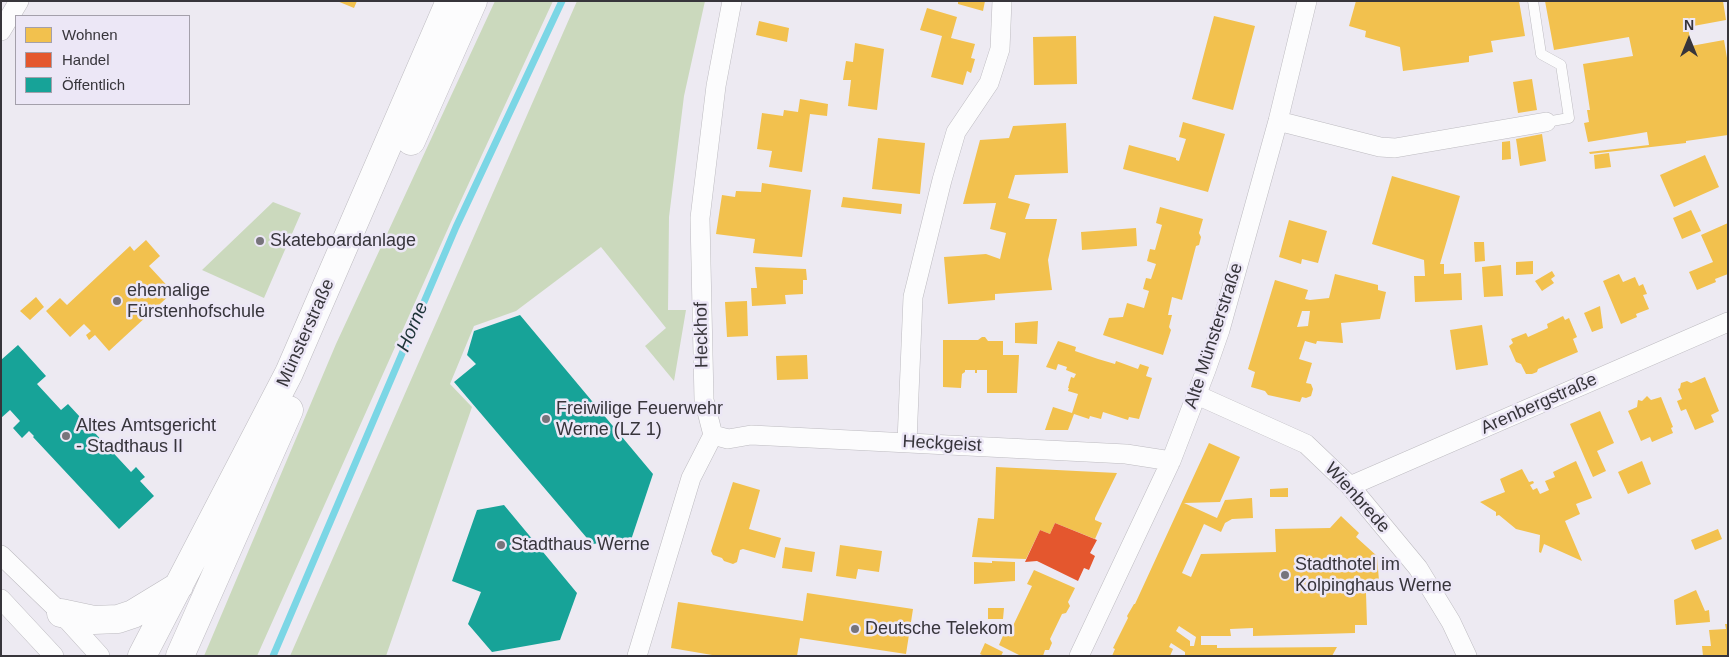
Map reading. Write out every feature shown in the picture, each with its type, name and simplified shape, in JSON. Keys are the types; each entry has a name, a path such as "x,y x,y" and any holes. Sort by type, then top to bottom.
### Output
{"main road":[{"name":"Münsterstraße","path":"142,656 289,373 450,1"},
{"name":"Münsterstraße","path":"180,656 473,1"},
{"path":"61,613 94,620 118,618 133,614 180,585"}],"street":[{"path":"1,31 19,1"},
{"name":"Heckhof","path":"713,435 704,400 700,218 716,86 732,1"},
{"path":"908,442 913,297 956,132 989,83 1000,49 1002,1"},
{"name":"Alte Münsterstraße","path":"1079,656 1170,462 1197,395 1220,330 1278,121 1307,1"},
{"path":"1278,121 1395,148 1546,122"},
{"name":"Arenbergstraße","path":"1350,486 1726,328"},
{"name":"Wienbrede","path":"1197,395 1306,444 1350,486 1418,568 1451,622 1467,656"},
{"path":"636,656 691,478 713,435"},
{"name":"Heckgeist","path":"713,435 728,439 751,435 1126,454 1170,462"},
{"path":"1,555 61,613 100,656"},
{"path":"1,599 54,656"}],"lane":[{"path":"1533,1 1541,54 1561,65 1569,118 1546,122"}],"green space":[{"path":"495,1 553,1 450,224 257,656 204,656 336,344"},
{"path":"577,1 705,1 684,96 669,217 668,310 686,310 674,381 645,346 666,328 601,247 516,311 474,326 450,384 472,407 386,656 290,656"},
{"name":"Skateboardanlage","path":"273,202 301,213 264,298 202,270"}],"building: Wohnen":[{"path":"337,1 357,1 354,8"},
{"path":"958,1 985,1 983,11 958,4"},
{"path":"1356,1 1519,1 1525,36 1491,41 1493,52 1469,56 1469,62 1403,71 1400,47 1365,37 1366,31 1349,26"},
{"path":"1545,1 1723,1 1726,20 1688,27 1691,46 1724,40 1728,64 1728,135 1686,141 1686,143 1590,154 1589,152 1649,145 1647,132 1588,142 1584,123 1589,122 1587,110 1590,110 1583,64 1633,56 1629,37 1554,50"},
{"path":"927,8 957,17 951,38 975,44 971,58 975,59 971,73 967,71 963,85 931,77 942,36 920,30"},
{"path":"1214,16 1255,26 1233,110 1192,99"},
{"path":"759,21 789,28 787,42 756,35"},
{"path":"1076,36 1077,84 1034,85 1033,37"},
{"path":"855,43 884,49 877,110 848,106 851,80 843,80 846,61 853,62"},
{"path":"1532,79 1537,110 1518,113 1513,82"},
{"path":"800,99 828,104 827,116 810,114 802,172 769,167 772,151 757,149 762,113 783,116 784,110 798,112"},
{"path":"1183,122 1225,134 1208,192 1123,169 1129,145 1176,158 1179,161 1186,139 1179,137"},
{"path":"1066,123 1068,173 1015,175 1008,198 1030,204 1025,219 1057,219 1048,260 1052,290 995,294 995,300 948,304 944,257 986,254 1000,259 1006,233 990,229 996,203 963,204 980,140 1009,138 1013,126"},
{"path":"1542,134 1546,161 1520,166 1516,139"},
{"path":"878,138 925,143 920,194 872,189"},
{"path":"1510,141 1511,159 1502,160 1502,142"},
{"path":"1609,153 1611,167 1595,169 1594,155"},
{"path":"1705,155 1719,187 1674,207 1660,175"},
{"path":"1392,176 1460,196 1440,264 1444,264 1444,274 1461,273 1462,300 1415,302 1414,276 1425,276 1424,260 1372,244"},
{"path":"762,183 811,190 802,257 753,253 755,239 716,234 722,195 735,197 736,191 761,192"},
{"path":"843,197 902,204 901,214 841,207"},
{"path":"1160,207 1203,219 1199,233 1201,237 1199,245 1196,246 1182,300 1172,297 1168,315 1172,315 1169,327 1171,330 1163,355 1103,335 1109,318 1123,317 1127,303 1144,308 1149,291 1143,289 1146,278 1151,279 1156,264 1147,261 1150,249 1155,250 1162,225 1156,223"},
{"path":"1691,210 1701,231 1682,239 1673,218"},
{"path":"1289,220 1327,231 1318,263 1302,259 1301,264 1279,257"},
{"path":"1728,223 1728,274 1715,279 1716,282 1697,290 1689,272 1713,262 1701,235"},
{"path":"1136,228 1137,246 1082,250 1081,232"},
{"name":"ehemalige Fürstenhofschule","path":"146,240 160,256 149,266 173,292 109,351 95,335 89,340 86,335 91,331 84,324 70,337 46,311 60,298 67,305 130,246 134,251"},
{"path":"1474,242 1484,242 1485,261 1475,262"},
{"path":"1533,261 1533,274 1516,275 1516,262"},
{"path":"1501,265 1503,296 1484,297 1482,267"},
{"path":"755,267 806,269 807,280 803,280 803,294 785,295 786,304 752,306 751,288 757,288"},
{"path":"1552,271 1555,276 1551,279 1554,283 1542,291 1535,281"},
{"path":"1335,274 1378,285 1378,290 1386,292 1380,319 1341,323 1343,343 1317,341 1316,344 1305,341 1299,359 1312,363 1306,383 1311,384 1313,389 1311,396 1302,397 1300,402 1268,395 1265,391 1251,387 1255,372 1248,369 1275,280 1308,290 1305,299 1329,298","holes":["1302,311 1310,311 1308,326 1297,327"]},
{"path":"1619,274 1623,282 1635,277 1639,286 1643,284 1647,294 1643,295 1649,309 1636,314 1637,317 1621,324 1603,281"},
{"path":"36,297 44,307 30,320 20,311"},
{"path":"747,301 748,336 727,337 725,302"},
{"path":"1600,306 1603,328 1592,332 1584,313"},
{"path":"1563,316 1565,320 1569,318 1577,337 1573,339 1578,352 1538,369 1537,372 1526,374 1521,364 1516,362 1509,346 1513,343 1511,339 1526,333 1528,337 1548,328 1547,324"},
{"path":"1038,321 1037,344 1015,343 1015,323"},
{"path":"1482,325 1488,365 1456,370 1450,330"},
{"path":"985,337 988,341 1003,341 1003,355 1019,355 1017,393 987,393 987,370 977,370 977,373 975,373 975,370 965,370 962,374 961,388 943,387 943,340 978,340"},
{"path":"1058,341 1076,347 1075,351 1115,364 1116,361 1138,369 1140,364 1149,367 1146,376 1152,378 1139,419 1129,417 1128,420 1103,412 1101,419 1090,416 1089,419 1074,414 1068,430 1045,430 1053,407 1072,413 1078,394 1068,391 1071,377 1074,378 1076,374 1066,370 1067,367 1058,364 1056,370 1046,367"},
{"path":"807,355 808,379 777,380 776,356"},
{"path":"1705,377 1719,411 1711,415 1714,422 1695,430 1686,409 1681,411 1677,401 1682,399 1678,389 1681,383 1687,381 1691,383"},
{"path":"1647,396 1651,400 1661,397 1673,427 1671,428 1673,433 1652,442 1650,437 1641,441 1628,411 1637,407 1638,400 1642,401"},
{"path":"1600,411 1614,443 1597,451 1606,471 1593,477 1570,424"},
{"name":"Stadthotel im Kolpinghaus Werne","path":"1209,443 1240,457 1220,502 1184,503 1217,518 1225,500 1252,498 1253,518 1232,519 1225,523 1221,532 1204,524 1182,573 1191,577 1201,554 1276,552 1275,529 1330,528 1341,516 1359,533 1356,537 1377,556 1380,593 1366,593 1367,625 1355,625 1355,633 1253,636 1253,628 1230,629 1231,636 1201,636 1201,645 1217,645 1217,648 1337,647 1332,656 1185,656 1185,652 1171,643 1169,647 1173,649 1170,656 1112,656 1115,649 1113,648 1128,618 1127,616 1135,604","holes":["1179,626 1196,637 1194,646 1190,646 1190,641 1176,631"]},
{"path":"1576,461 1592,498 1576,504 1580,514 1565,521 1582,561 1544,544 1541,553 1539,552 1540,535 1516,529 1499,515 1496,516 1496,512 1480,502 1505,492 1500,479 1522,469 1529,482 1533,481 1534,483 1530,485 1533,490 1537,488 1540,494 1549,490 1545,481 1555,477 1553,472"},
{"path":"1642,461 1651,484 1628,494 1618,472"},
{"path":"996,467 1117,473 1095,518 1095,520 1102,523 1095,539 1055,523 1050,534 1040,530 1026,559 972,557 978,518 994,519"},
{"path":"733,482 760,490 749,529 781,538 775,558 743,549 740,550 737,562 733,564 713,555 711,551"},
{"path":"1288,488 1288,497 1270,497 1270,489"},
{"path":"1718,529 1722,539 1695,550 1691,540"},
{"path":"840,545 882,551 879,572 858,569 856,579 836,576"},
{"path":"785,547 815,552 812,572 782,568"},
{"path":"992,561 1015,562 1015,581 974,584 974,562 992,563"},
{"path":"1034,570 1075,588 1068,602 1070,606 1066,613 1062,614 1050,639 1052,643 1049,650 1045,650 1043,656 1021,656 999,645 1005,631 1010,632 1032,586 1027,584"},
{"path":"1696,590 1705,611 1709,610 1710,622 1676,625 1674,600"},
{"path":"807,593 913,609 906,654 800,638 797,656 718,656 671,648 678,602 803,621"},
{"path":"988,608 1004,608 1003,619 988,619"},
{"path":"1725,624 1728,624 1728,656 1703,656 1702,646 1711,646 1709,630 1726,629"},
{"path":"985,643 1003,652 1001,656 984,656 980,654"}],"building: Handel":[{"path":"1055,523 1097,540 1090,553 1095,556 1089,570 1084,568 1078,581 1037,561 1025,562 1040,530 1050,534"}],"building: Öffentlich":[{"name":"Freiwilige Feuerwehr Werne (LZ 1)","path":"520,315 653,474 631,540 592,544 454,382 476,364 467,355 474,331"},
{"name":"Altes Amtsgericht - Stadthaus II","path":"18,345 46,376 37,384 61,410 68,404 131,472 136,467 145,477 140,481 154,496 119,529 29,431 22,438 13,428 20,421 10,410 1,418 1,360"},
{"name":"Stadthaus Werne","path":"504,505 577,593 560,640 492,652 468,624 481,592 452,581 477,510"}],"waterway":[{"name":"Horne","path":"273,656 456,227 562,1"}],"place":[{"name":"Skateboardanlage","path":"260,241"},
{"name":"ehemalige Fürstenhofschule","path":"117,301"},
{"name":"Freiwilige Feuerwehr Werne (LZ 1)","path":"546,419"},
{"name":"Altes Amtsgericht - Stadthaus II","path":"66,436"},
{"name":"Stadthaus Werne","path":"501,545"},
{"name":"Stadthotel im Kolpinghaus Werne","path":"1285,575"},
{"name":"Deutsche Telekom","path":"855,629"}]}
